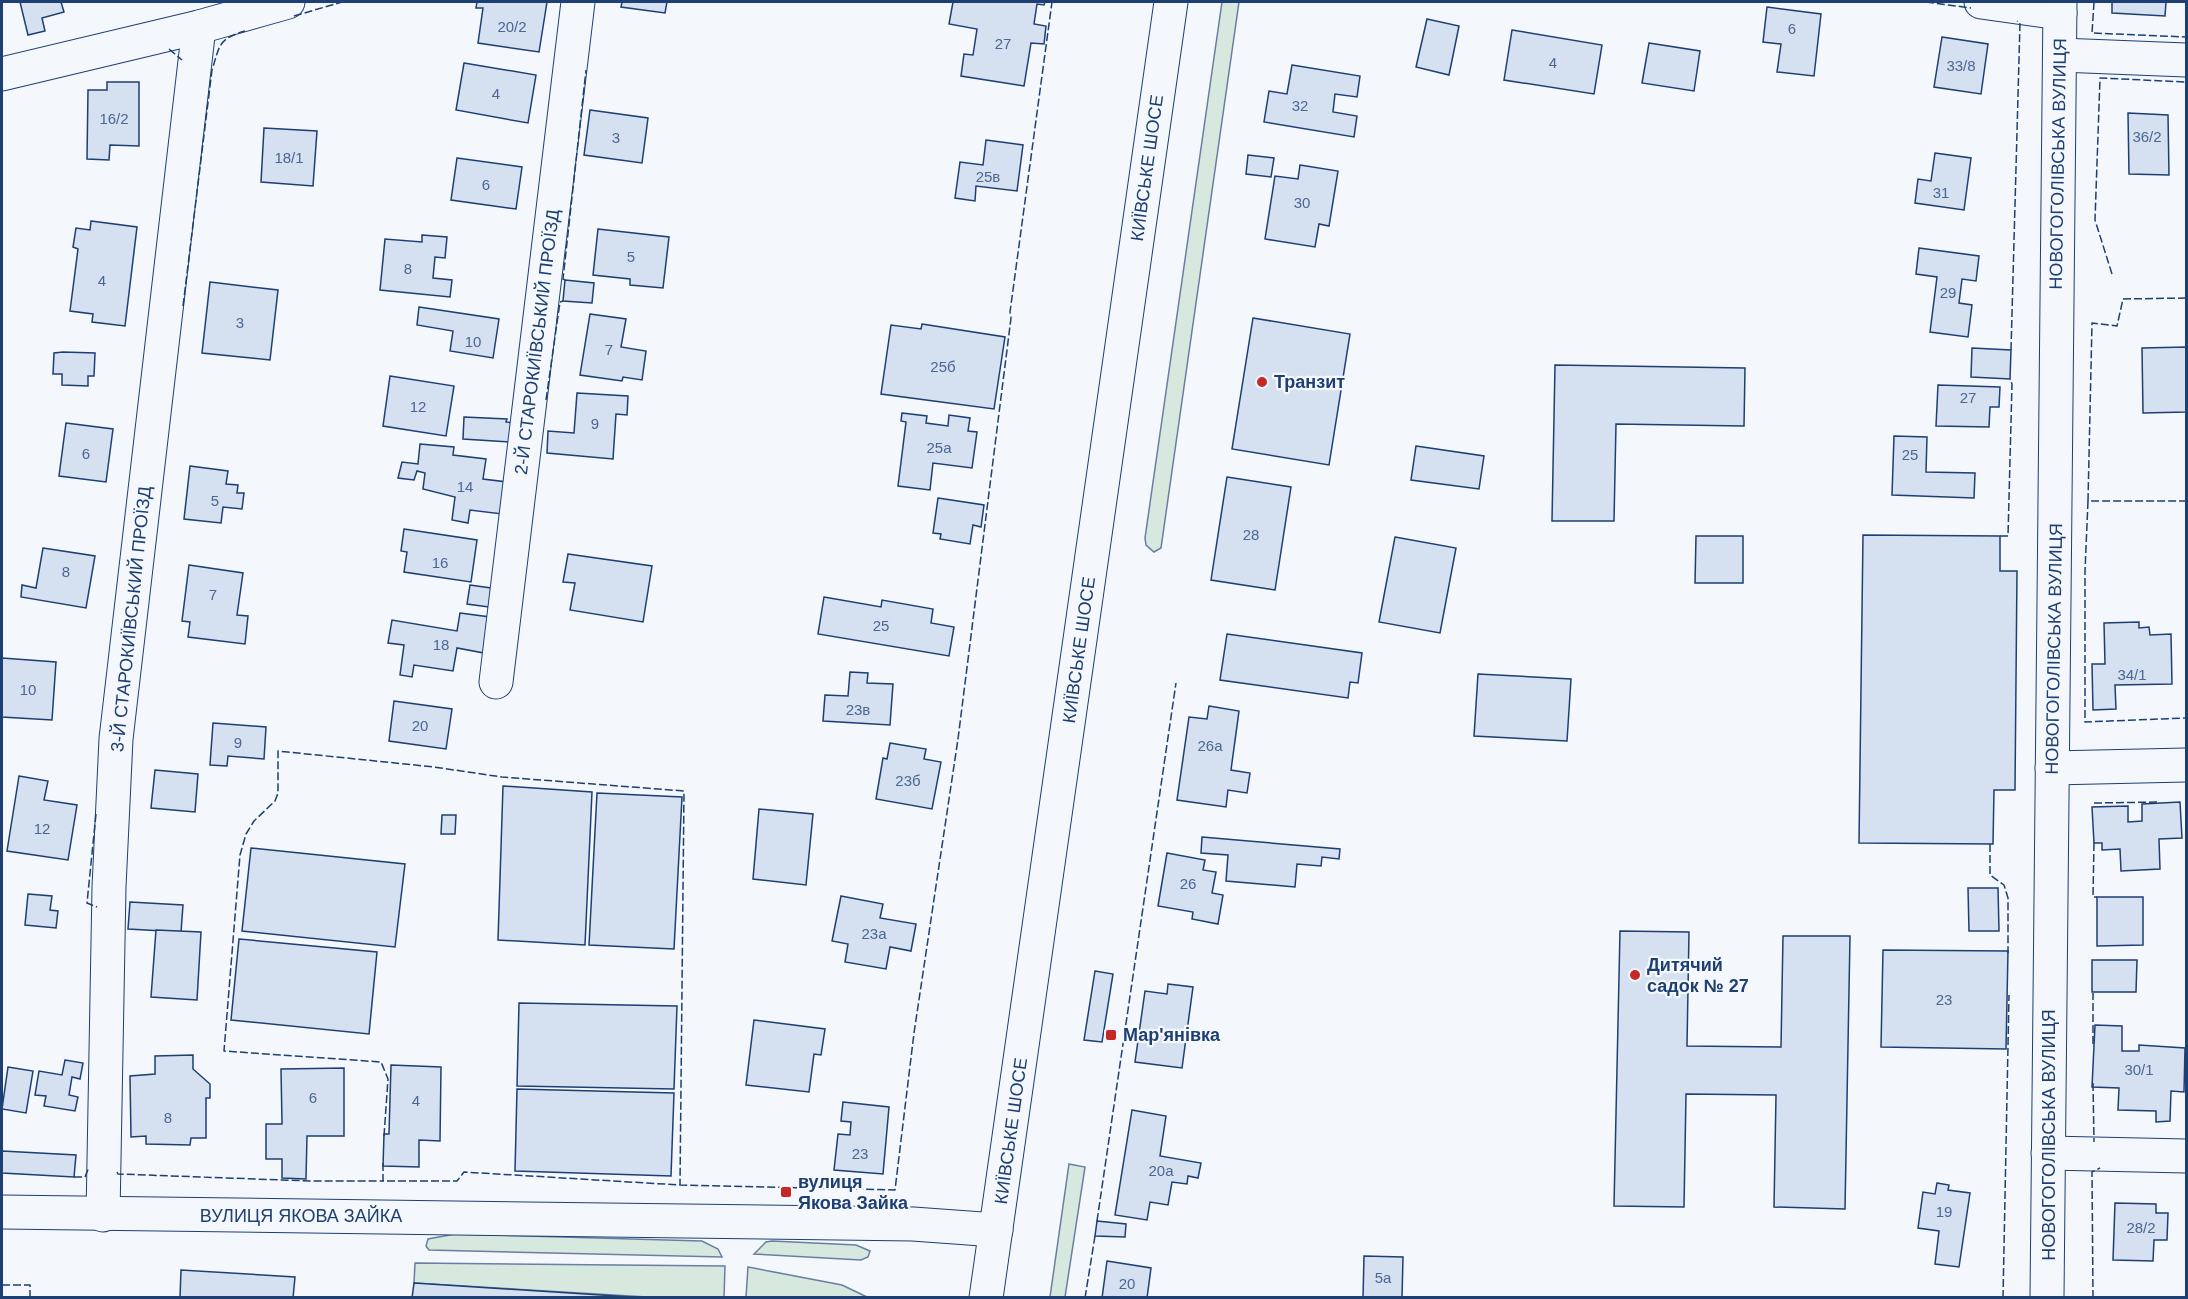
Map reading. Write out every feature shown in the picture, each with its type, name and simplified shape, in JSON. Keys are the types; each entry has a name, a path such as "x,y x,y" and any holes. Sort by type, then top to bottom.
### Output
{"street":[{"path":"2,74 199,27 288,2"},
{"name":"2-Й СТАРОКИЇВСЬКИЙ ПРОЇЗД","path":"496,682 578,2"},
{"name":"КИЇВСЬКЕ ШОСЕ","path":"986,1298 1171,2"},
{"path":"1981,2 2060,7"},
{"name":"НОВОГОГОЛІВСЬКА ВУЛИЦЯ","path":"2048,1298 2060,7"},
{"name":"3-Й СТАРОКИЇВСЬКИЙ ПРОЇЗД","path":"103,1215 109,887 116,739 199,27"},
{"path":"2060,54 2187,60"},
{"path":"2052,768 2187,765"},
{"path":"2048,1154 2187,1156"},
{"name":"ВУЛИЦЯ ЯКОВА ЗАЙКА","path":"2,1212 902,1224 996,1230"}],"shaded area":[{"path":"1222,2 1239,2 1161,548 1154,552 1146,545 1145,538"},
{"path":"1069,1164 1085,1167 1065,1297 1050,1297"},
{"path":"455,1234 702,1241 718,1249 722,1257 429,1250 426,1246 428,1239"},
{"path":"766,1242 856,1245 870,1251 868,1257 861,1260 754,1254"},
{"path":"415,1263 725,1266 724,1297 647,1297 414,1283"},
{"path":"748,1267 842,1285 867,1297 746,1297"}],"building":[{"path":"20,2 61,2 64,12 42,18 45,31 28,35"},
{"path":"477,2 547,2 539,52 478,43 483,8 476,8"},
{"path":"622,2 667,2 665,13 621,7"},
{"path":"953,2 1045,2 1044,5 1037,4 1034,24 1046,26 1044,44 1031,43 1024,86 961,76 964,54 973,55 977,29 949,24"},
{"path":"2112,2 2166,2 2165,16 2112,13"},
{"path":"1767,7 1821,14 1814,76 1777,72 1781,44 1763,42"},
{"path":"1427,19 1459,26 1449,75 1416,67"},
{"path":"1512,30 1602,45 1594,94 1504,80"},
{"path":"1942,37 1988,44 1981,94 1934,87"},
{"path":"1649,43 1700,51 1694,91 1642,83"},
{"path":"464,63 536,75 528,123 456,110"},
{"path":"1292,65 1360,76 1357,97 1335,94 1333,112 1357,116 1354,137 1264,122 1269,91 1287,94"},
{"path":"107,82 139,82 139,146 110,145 109,160 87,159 88,90 107,90"},
{"path":"590,110 648,118 642,163 584,155"},
{"path":"2128,113 2168,115 2169,175 2129,174"},
{"path":"264,128 317,131 313,186 261,182"},
{"path":"986,140 1023,145 1017,191 976,186 975,201 955,198 960,162 983,165"},
{"path":"1935,153 1971,158 1964,210 1915,203 1918,179 1931,181"},
{"path":"1248,155 1274,158 1271,177 1246,174"},
{"path":"457,158 522,167 516,209 451,200"},
{"path":"1300,165 1338,171 1329,226 1319,224 1315,247 1265,239 1275,176 1298,179"},
{"path":"91,221 137,227 125,326 92,322 93,314 70,311 78,249 73,247 76,228 90,230"},
{"path":"598,229 669,237 663,288 630,285 630,279 593,275"},
{"path":"422,235 447,237 445,258 435,257 433,278 452,280 450,297 380,290 385,239 422,242"},
{"path":"1919,248 1979,256 1976,281 1962,279 1959,303 1972,305 1968,337 1930,332 1937,277 1916,274"},
{"path":"565,280 594,283 592,303 563,301"},
{"path":"210,282 278,290 270,360 202,353"},
{"path":"419,307 499,319 493,358 450,351 453,331 417,325"},
{"path":"590,314 626,319 621,347 646,351 642,380 623,377 622,381 580,375"},
{"path":"1253,318 1350,334 1329,465 1232,449"},
{"path":"922,324 1005,337 994,409 881,394 891,325 921,329"},
{"path":"2186,347 2186,412 2143,413 2142,348"},
{"path":"1972,348 2011,350 2010,379 1971,377"},
{"path":"54,353 95,353 94,376 88,376 88,386 62,385 62,374 53,374"},
{"path":"1555,365 1745,368 1744,426 1616,424 1614,521 1552,521"},
{"path":"390,376 454,386 446,436 383,426"},
{"path":"1938,385 2000,387 1999,407 1990,407 1989,427 1936,426"},
{"path":"577,393 628,396 627,415 616,414 613,459 547,453 548,431 574,433"},
{"path":"902,413 927,416 926,423 948,426 949,415 970,418 968,431 977,432 972,468 933,463 930,490 898,486 906,422 901,421"},
{"path":"464,417 507,419 506,422 513,423 512,442 463,439"},
{"path":"66,423 113,429 106,482 59,476"},
{"path":"1894,436 1927,437 1926,472 1975,473 1974,498 1892,495"},
{"path":"420,444 454,447 453,455 486,459 483,479 507,482 502,514 470,510 468,523 452,520 455,497 423,489 425,473 417,471 414,480 398,478 402,462 418,464"},
{"path":"1416,446 1484,456 1479,489 1411,480"},
{"path":"190,466 228,471 226,484 238,485 237,493 244,493 242,509 223,507 221,523 184,519"},
{"path":"1227,477 1291,487 1275,590 1211,580"},
{"path":"938,498 984,505 981,527 973,525 970,544 940,539 941,534 933,533"},
{"path":"404,529 477,540 471,582 404,572 407,552 401,551"},
{"path":"1863,535 2000,536 2000,571 2017,571 2015,790 1994,790 1993,844 1859,843"},
{"path":"1696,536 1743,536 1743,583 1695,583"},
{"path":"1395,537 1456,548 1440,633 1379,622"},
{"path":"43,548 95,556 86,608 21,597 22,585 36,588"},
{"path":"568,554 652,566 643,622 570,610 575,583 563,582"},
{"path":"189,565 243,573 237,615 248,616 245,644 188,637 190,622 182,621"},
{"path":"470,585 498,589 496,608 467,604"},
{"path":"824,597 881,607 882,600 933,609 931,623 954,627 949,656 818,634"},
{"path":"460,613 490,617 484,653 457,648 453,671 414,665 412,677 400,675 404,645 388,643 392,620 457,631"},
{"path":"2139,622 2139,628 2149,627 2150,635 2171,634 2172,684 2115,685 2116,709 2093,710 2092,664 2105,664 2104,623"},
{"path":"1227,634 1362,653 1358,683 1350,682 1348,698 1220,680"},
{"path":"2,658 56,662 52,720 2,717"},
{"path":"850,672 868,673 867,683 893,684 890,725 823,721 825,695 848,696"},
{"path":"1478,674 1571,679 1567,741 1474,736"},
{"path":"394,701 452,709 446,749 389,741"},
{"path":"1209,706 1239,711 1231,770 1250,773 1247,793 1228,790 1226,807 1177,800 1189,717 1207,719"},
{"path":"213,723 266,727 264,759 228,756 227,766 210,765"},
{"path":"890,743 926,749 924,759 941,762 932,809 876,799 883,758 887,759"},
{"path":"155,770 198,774 195,812 151,808"},
{"path":"19,776 48,781 44,800 77,805 68,860 7,851"},
{"path":"503,786 592,792 585,945 498,940"},
{"path":"597,793 682,797 674,949 589,945"},
{"path":"2180,802 2182,838 2159,839 2160,869 2121,871 2120,849 2102,850 2102,843 2094,843 2092,807 2128,806 2128,822 2142,821 2142,804"},
{"path":"759,809 813,814 806,885 753,879"},
{"path":"442,815 456,815 455,834 441,834"},
{"path":"1202,837 1340,849 1339,859 1322,857 1321,866 1297,864 1295,887 1226,881 1228,855 1201,853"},
{"path":"251,848 405,864 395,947 242,931"},
{"path":"1167,853 1205,860 1203,870 1216,872 1212,893 1223,895 1218,924 1192,919 1193,912 1158,906"},
{"path":"1968,888 1998,888 1999,931 1969,931"},
{"path":"28,894 52,896 50,910 58,911 56,928 25,925"},
{"path":"841,896 883,904 880,918 916,924 911,951 890,947 886,969 845,962 848,944 832,941"},
{"path":"2097,897 2143,897 2143,945 2097,946"},
{"path":"130,902 183,905 181,932 128,929"},
{"path":"156,930 201,932 197,1000 151,997"},
{"path":"1620,931 1689,932 1687,1046 1781,1047 1783,936 1850,936 1845,1209 1774,1207 1776,1095 1686,1094 1684,1207 1614,1206"},
{"path":"239,939 377,952 369,1034 231,1020"},
{"path":"1883,950 2008,951 2006,1049 1881,1047"},
{"path":"2092,960 2137,960 2136,992 2092,992"},
{"path":"1095,971 1113,974 1102,1042 1084,1040"},
{"path":"1168,984 1193,987 1182,1068 1135,1062 1145,991 1167,994"},
{"path":"519,1003 677,1006 674,1089 517,1086"},
{"path":"754,1020 825,1029 821,1055 814,1054 809,1092 746,1085"},
{"path":"2095,1025 2122,1026 2122,1051 2139,1051 2139,1045 2185,1048 2184,1092 2171,1091 2170,1121 2156,1122 2156,1111 2118,1110 2119,1088 2092,1087"},
{"path":"193,1055 193,1069 210,1084 210,1098 206,1098 206,1138 191,1138 190,1145 146,1144 146,1136 131,1137 130,1076 155,1074 155,1056"},
{"path":"65,1060 83,1063 80,1079 72,1077 69,1095 78,1097 75,1111 44,1106 46,1096 35,1095 39,1071 62,1075"},
{"path":"391,1065 441,1067 440,1141 419,1140 419,1167 383,1166 384,1134 389,1134"},
{"path":"8,1067 33,1071 26,1113 2,1109"},
{"path":"344,1068 344,1136 307,1136 306,1179 282,1178 282,1159 266,1159 266,1124 282,1124 281,1069"},
{"path":"517,1089 674,1093 671,1176 515,1171"},
{"path":"843,1102 889,1107 883,1174 834,1170 838,1134 850,1135 851,1122 841,1121"},
{"path":"1132,1110 1166,1116 1160,1156 1201,1163 1198,1178 1188,1176 1187,1184 1172,1182 1168,1205 1150,1202 1147,1220 1115,1215"},
{"path":"2,1151 76,1155 74,1177 2,1173"},
{"path":"1937,1183 1949,1185 1948,1190 1970,1193 1959,1267 1935,1264 1939,1231 1918,1228 1923,1192 1935,1194"},
{"path":"2115,1203 2156,1204 2156,1213 2168,1213 2167,1240 2154,1240 2153,1261 2113,1260"},
{"path":"1097,1221 1126,1224 1125,1237 1095,1236"},
{"path":"1364,1256 1403,1257 1402,1298 1363,1298"},
{"path":"1107,1261 1151,1268 1147,1298 1102,1298"},
{"path":"181,1270 295,1277 293,1298 180,1298"},
{"path":"414,1283 647,1298 412,1298"}],"fence":[{"path":"294,16 342,2"},
{"path":"383,1163 383,1181 457,1181 464,1172 680,1185 895,1190 914,1033 958,739 1010,312 1052,2"},
{"path":"1926,2 1971,8"},
{"path":"2094,2 2092,33 2186,37"},
{"path":"2011,350 2020,23 2017,21"},
{"path":"183,306 212,70 221,44 230,37 245,31"},
{"path":"169,49 182,60"},
{"path":"565,280 563,279 586,70"},
{"path":"2112,274 2095,220 2100,78 2186,82"},
{"path":"2186,298 2123,299 2117,326 2092,323 2088,501 2186,501"},
{"path":"546,400 560,302 563,301"},
{"path":"2000,536 2008,536 2012,384 2010,379"},
{"path":"2088,501 2085,571 2085,722 2186,718"},
{"path":"1097,1221 1176,683"},
{"path":"384,1136 388,1079 381,1062 224,1051 240,855 246,834 254,821 275,801 278,793 278,751 434,767 502,777 684,791 680,1185"},
{"path":"2094,803 2160,802"},
{"path":"96,814 87,903 97,907"},
{"path":"2094,843 2093,897 2097,897"},
{"path":"1990,844 1990,875 2004,885 2008,898 2008,953"},
{"path":"2093,993 2093,1044"},
{"path":"2003,1298 2009,995"},
{"path":"2093,1083 2094,1142"},
{"path":"74,1177 85,1177 89,1167"},
{"path":"2093,1298 2092,1172 2100,1168"},
{"path":"117,1172 118,1174 310,1181 383,1181"},
{"path":"1085,1298 1095,1236"},
{"path":"2,1285 30,1285 30,1298"}],"place":[{"name":"Транзит","path":"1262,382"},
{"name":"Дитячий садок № 27","path":"1635,975"},
{"name":"Мар'янівка","path":"1111,1035"},
{"name":"вулиця Якова Зайка","path":"786,1192"}]}
